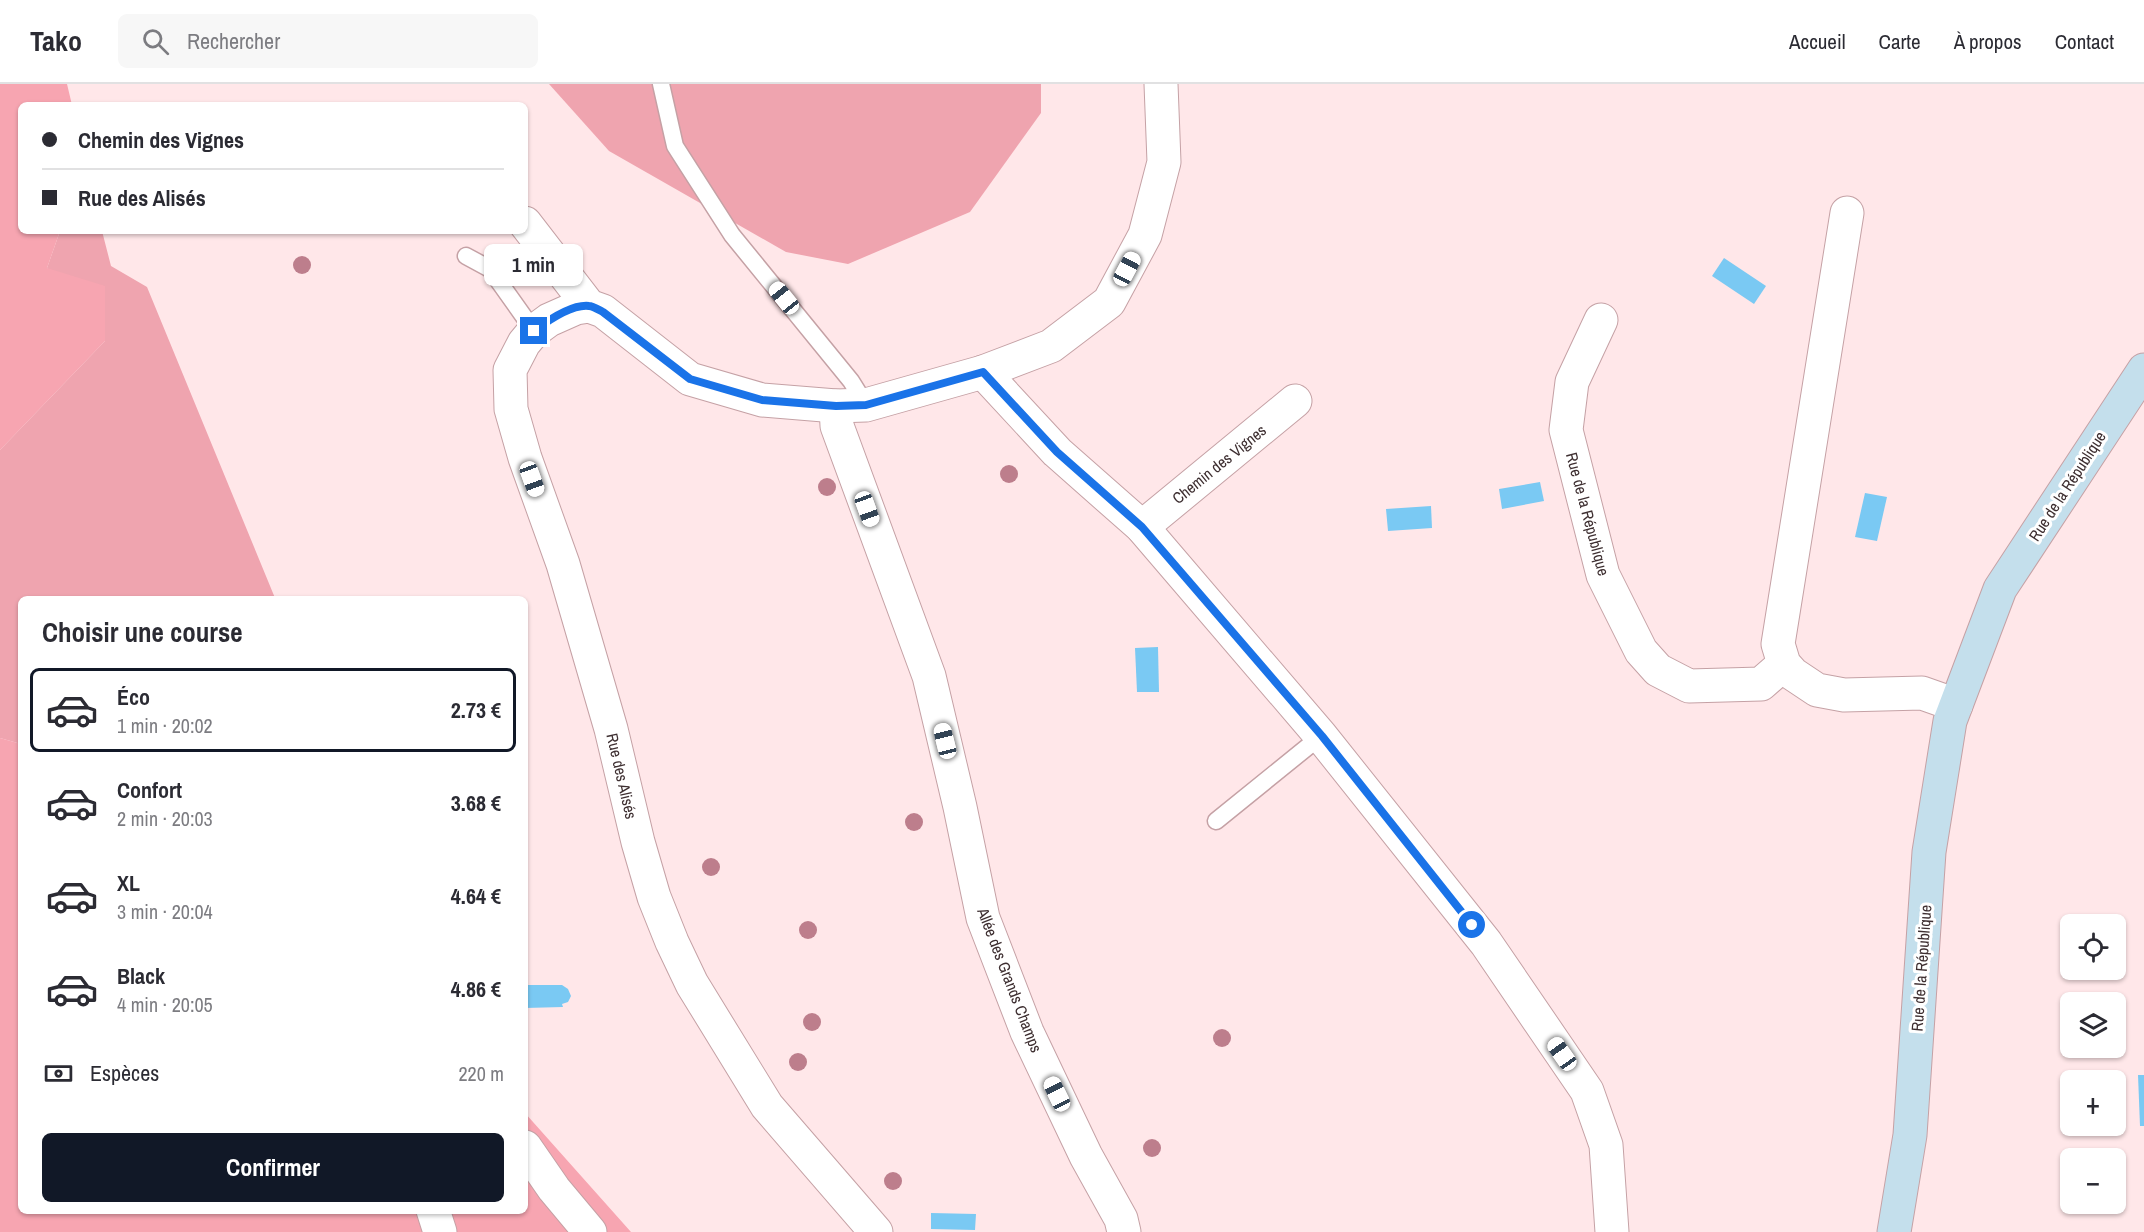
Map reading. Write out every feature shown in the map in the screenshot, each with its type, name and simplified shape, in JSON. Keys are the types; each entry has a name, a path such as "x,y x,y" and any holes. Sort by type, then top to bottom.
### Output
{"street":[{"path":"528,227 589,306 603,312 690,379 762,400 851,405 983,372 1051,346 1109,302 1145,236 1164,162 1161,84"},
{"path":"1847,213 1778,644 1784,664 1793,674 1816,690 1844,695 1922,693 1956,705"},
{"name":"Rue des Alisés","path":"589,306 576,308 549,320 534,331 524,343 510,370 511,409 525,458 567,575 611,729 638,842 654,897 692,984 767,1106 876,1232"},
{"name":"Rue de la République","path":"1601,320 1572,382 1566,430 1603,575 1641,651 1658,670 1689,686 1761,684 1784,664"},
{"name":"Rue de la République","path":"1894,1232 1910,1135 1929,852 1950,721 2000,590 2144,370"},
{"path":"983,372 1057,452 1142,527 1322,736 1486,943 1587,1091 1606,1145 1612,1232"},
{"name":"Chemin des Vignes","path":"1142,527 1296,401"},
{"name":"Allée des Grands Champs","path":"851,405 837,426 929,676 983,918 1027,1032 1086,1156 1121,1219 1124,1232"},
{"path":"528,1151 554,1189 590,1232"},
{"path":"434,1214 440,1232"}],"lane":[{"path":"661,84 675,146 732,235 851,381 851,405"},
{"path":"466,256 490,269 534,331"},
{"path":"1216,821 1322,736"}],"shaded area":[{"path":"0,84 67,84 71,102 18,102 18,234 59,234 47,268 105,286 105,341 0,450"},
{"path":"549,84 1041,84 1041,113 970,212 848,264 786,252 609,151"},
{"path":"59,234 103,234 111,266 147,287 274,596 18,596 18,743 0,738 0,450 105,341 47,268"},
{"path":"0,738 18,743 18,1214 528,1214 528,1116 631,1232 0,1232"}],"water":[{"path":"1724,258 1766,286 1754,304 1712,276"},
{"path":"1540,482 1544,501 1502,509 1499,489"},
{"path":"1865,493 1887,497 1877,541 1855,537"},
{"path":"1431,506 1432,528 1388,531 1386,509"},
{"path":"1158,647 1159,692 1137,692 1135,648"},
{"path":"528,985 562,985 568,989 571,996 568,1002 562,1004 563,1007 528,1008"},
{"path":"2138,1075 2144,1075 2144,1126 2140,1126"},
{"path":"931,1213 976,1214 975,1230 931,1229"}],"route":[{"path":"534,331 549,320 576,308 589,306 603,312 690,379 762,400 836,406 866,405 983,372 1057,452 1142,527 1322,736 1472,925"}]}
